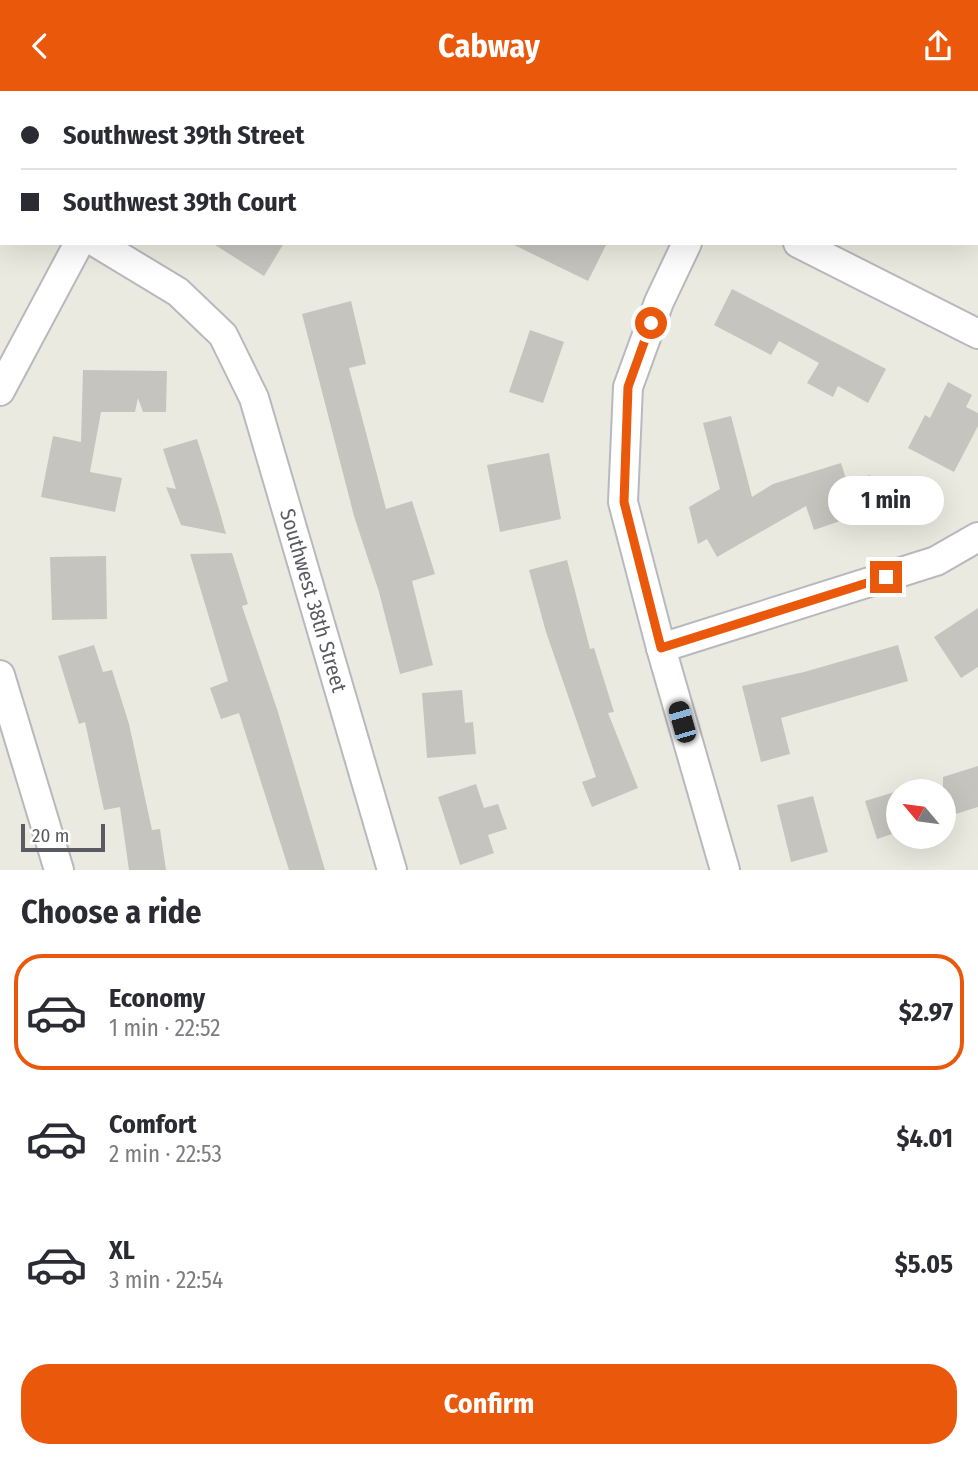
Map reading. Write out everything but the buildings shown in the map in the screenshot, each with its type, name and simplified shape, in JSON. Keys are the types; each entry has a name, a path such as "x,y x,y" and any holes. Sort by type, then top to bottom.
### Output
{"street":[{"path":"0,391 78,245"},
{"name":"Southwest 38th Street","path":"100,245 178,292 223,335 254,398 392,870"},
{"path":"686,245 659,302 628,387 624,502 661,648 724,870"},
{"path":"802,245 978,334"},
{"path":"661,648 936,562 978,537"},
{"path":"0,675 59,870"}],"route":[{"path":"651,323 628,387 624,502 661,648 886,577"}]}
